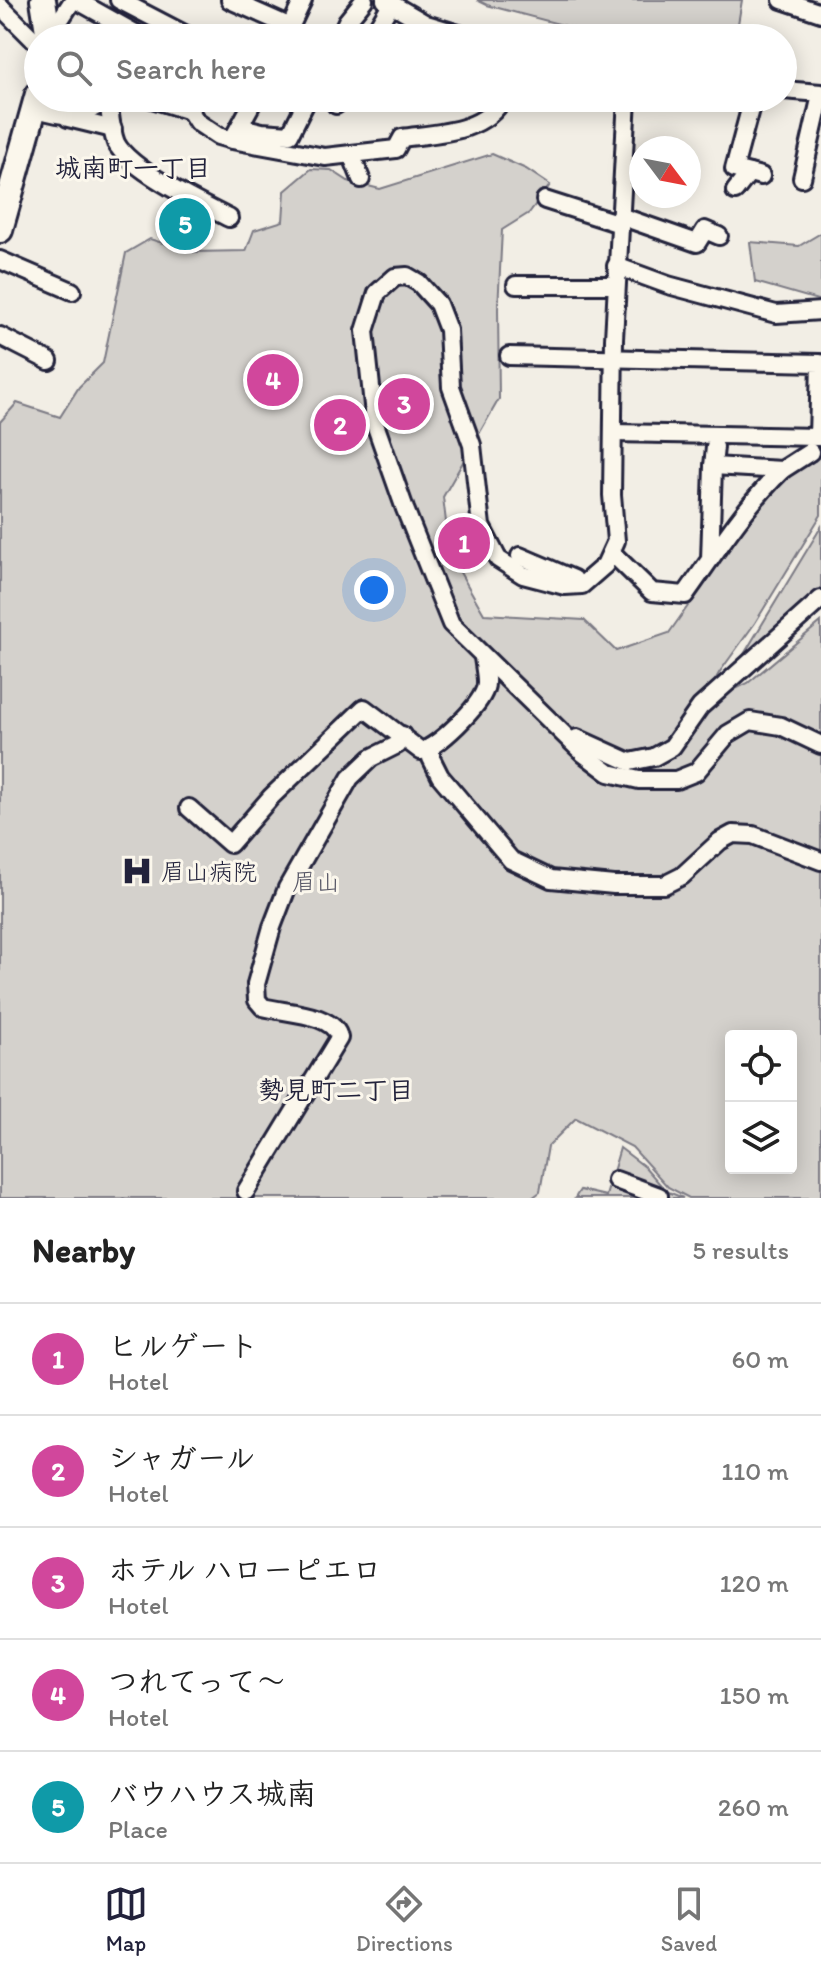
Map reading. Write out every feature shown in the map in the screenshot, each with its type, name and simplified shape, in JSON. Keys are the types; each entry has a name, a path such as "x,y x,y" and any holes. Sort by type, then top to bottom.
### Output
{"highway":[{"path":"43,0 44,24"},
{"path":"0,230 4,197 32,112"}],"street":[{"path":"57,24 74,0 118,24"},
{"path":"119,0 165,24"},
{"path":"230,0 274,24"},
{"path":"292,24 303,0"},
{"path":"346,24 364,0"},
{"path":"782,0 821,13"},
{"path":"378,24 388,2 426,24"},
{"path":"0,6 26,24"},
{"path":"407,12 414,24"},
{"path":"797,91 821,94 802,178"},
{"path":"54,112 113,129"},
{"path":"61,116 86,112"},
{"path":"111,112 115,141 127,158 195,201 229,218"},
{"path":"191,112 197,122 218,136 262,132 290,134 301,112"},
{"path":"236,134 247,112"},
{"path":"236,134 325,157 396,149 402,138 474,125 493,112"},
{"path":"626,112 616,266 612,495 616,541 605,565 582,585 565,586 523,575 498,559 481,526 472,445 451,387 450,344 444,317 438,304 419,283 407,276 395,277 377,293 365,331 375,424 451,624 569,741 609,773 639,780 676,780 696,772 728,734 750,721 781,726 821,745"},
{"path":"735,191 755,174 734,169 749,112"},
{"path":"351,154 361,179"},
{"path":"545,200 697,243 705,230 719,236"},
{"path":"0,260 72,291"},
{"path":"616,266 668,285 776,314 821,311"},
{"path":"516,285 616,285"},
{"path":"0,336 49,361"},
{"path":"509,356 820,363 818,437 613,433"},
{"path":"710,560 715,447"},
{"path":"612,553 652,592 685,595 760,492 782,470 810,452"},
{"path":"713,466 782,470"},
{"path":"520,556 584,583"},
{"path":"556,727 630,762 654,757 672,747 700,707 821,599"},
{"path":"189,808 230,844 271,797 364,708 421,751 431,748 475,706 486,687 483,657"},
{"path":"246,1191 339,1038 338,1031 331,1024 263,1007 257,1000 256,984 272,927 287,888 350,778 371,758 397,745 402,735"},
{"path":"431,748 431,758 440,776 511,860 551,879 614,885 664,885 682,876 720,841 733,834 753,835 821,861"},
{"path":"616,1180 658,1198"}],"green space":[{"path":"477,0 742,0 738,24 559,24"},
{"name":"眉山","path":"492,154 526,169 550,185 529,213 502,230 498,309 499,399 443,497 450,555 484,614 584,620 616,651 669,633 756,509 790,471 821,454 821,515 701,706 748,683 821,622 821,1198 689,1198 668,1187 632,1147 576,1118 548,1146 540,1192 532,1198 0,1198 0,422 17,403 60,417 79,387 103,363 126,253 150,239 191,252 246,251 254,230 283,221 285,191 311,169 331,170 348,181 380,189"},
{"path":"821,233 821,301 755,282 750,242 799,246"},
{"path":"821,527 821,594 735,669"},
{"path":"620,1148 645,1167 666,1191 683,1198 575,1198 580,1190 606,1196"}],"place":[{"name":"バウハウス城南","path":"185,224"},
{"name":"つれてって～","path":"273,380"},
{"name":"ホテル ハローピエロ","path":"404,404"},
{"name":"シャガール","path":"340,425"},
{"name":"ヒルゲート","path":"464,543"},
{"name":"眉山病院","path":"137,871"}],"district":[{"name":"城南町一丁目","path":"133,168"},
{"name":"勢見町二丁目","path":"336,1090"}]}
